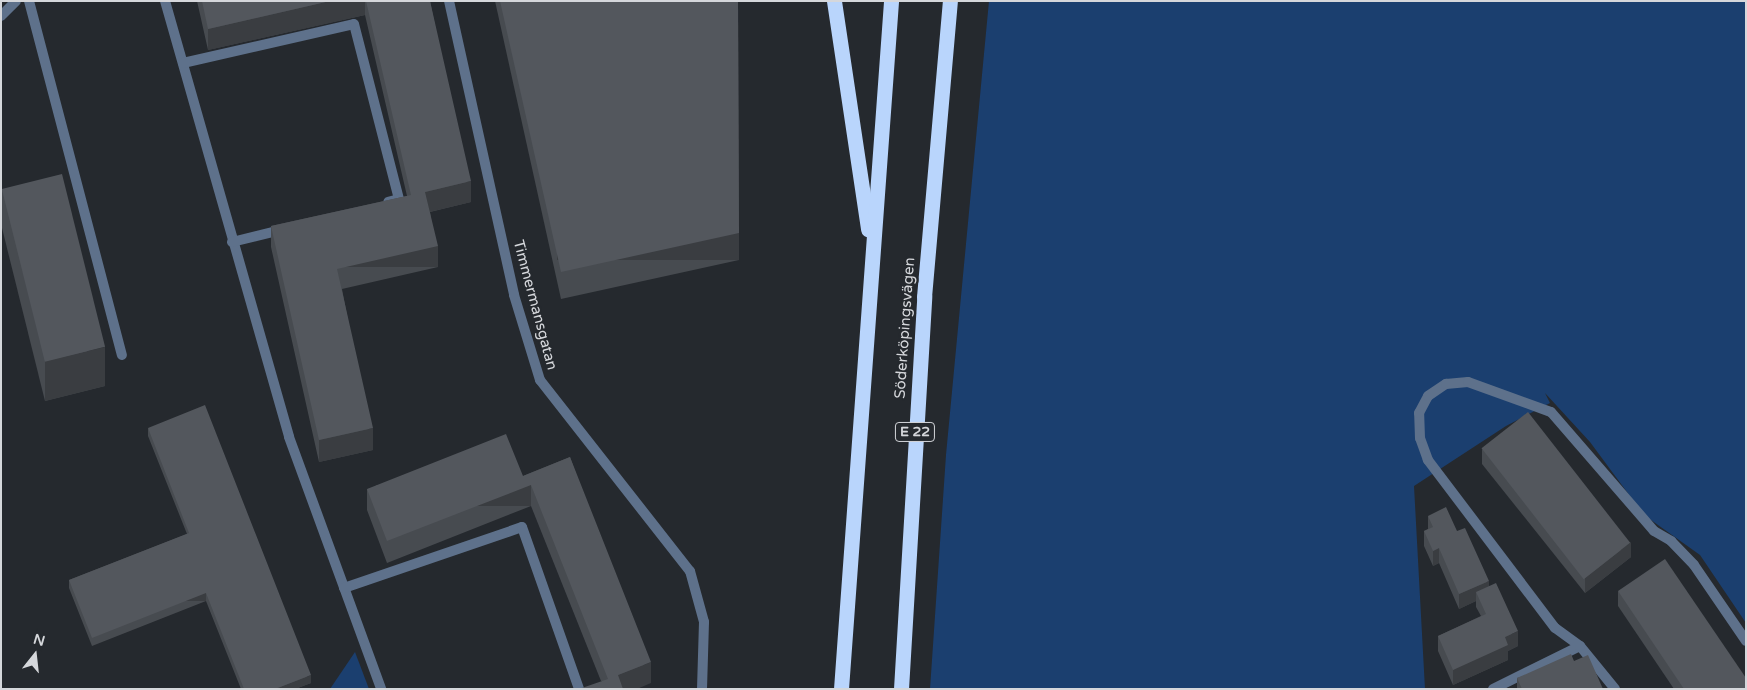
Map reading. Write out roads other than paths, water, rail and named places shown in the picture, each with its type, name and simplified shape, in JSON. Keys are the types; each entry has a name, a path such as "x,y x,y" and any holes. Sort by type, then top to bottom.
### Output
{"highway":[{"path":"834,1 872,258"},
{"path":"841,689 891,1"},
{"name":"Söderköpingsvägen","path":"900,689 924,297 950,1"}],"street":[{"path":"1,16 16,1"},
{"path":"29,1 122,355"},
{"path":"165,1 289,437 381,689"},
{"name":"Timmermansgatan","path":"449,1 514,295 540,380 690,571 704,622 702,689"},
{"path":"183,63 354,24 399,199 381,204"},
{"path":"232,242 297,226"},
{"path":"1615,689 1580,646 1555,628 1428,460 1420,438 1419,413 1428,396 1446,384 1468,382 1551,412 1654,531 1671,541 1694,565 1746,641"},
{"path":"344,588 522,527 579,689"},
{"path":"1493,689 1580,646"}]}
